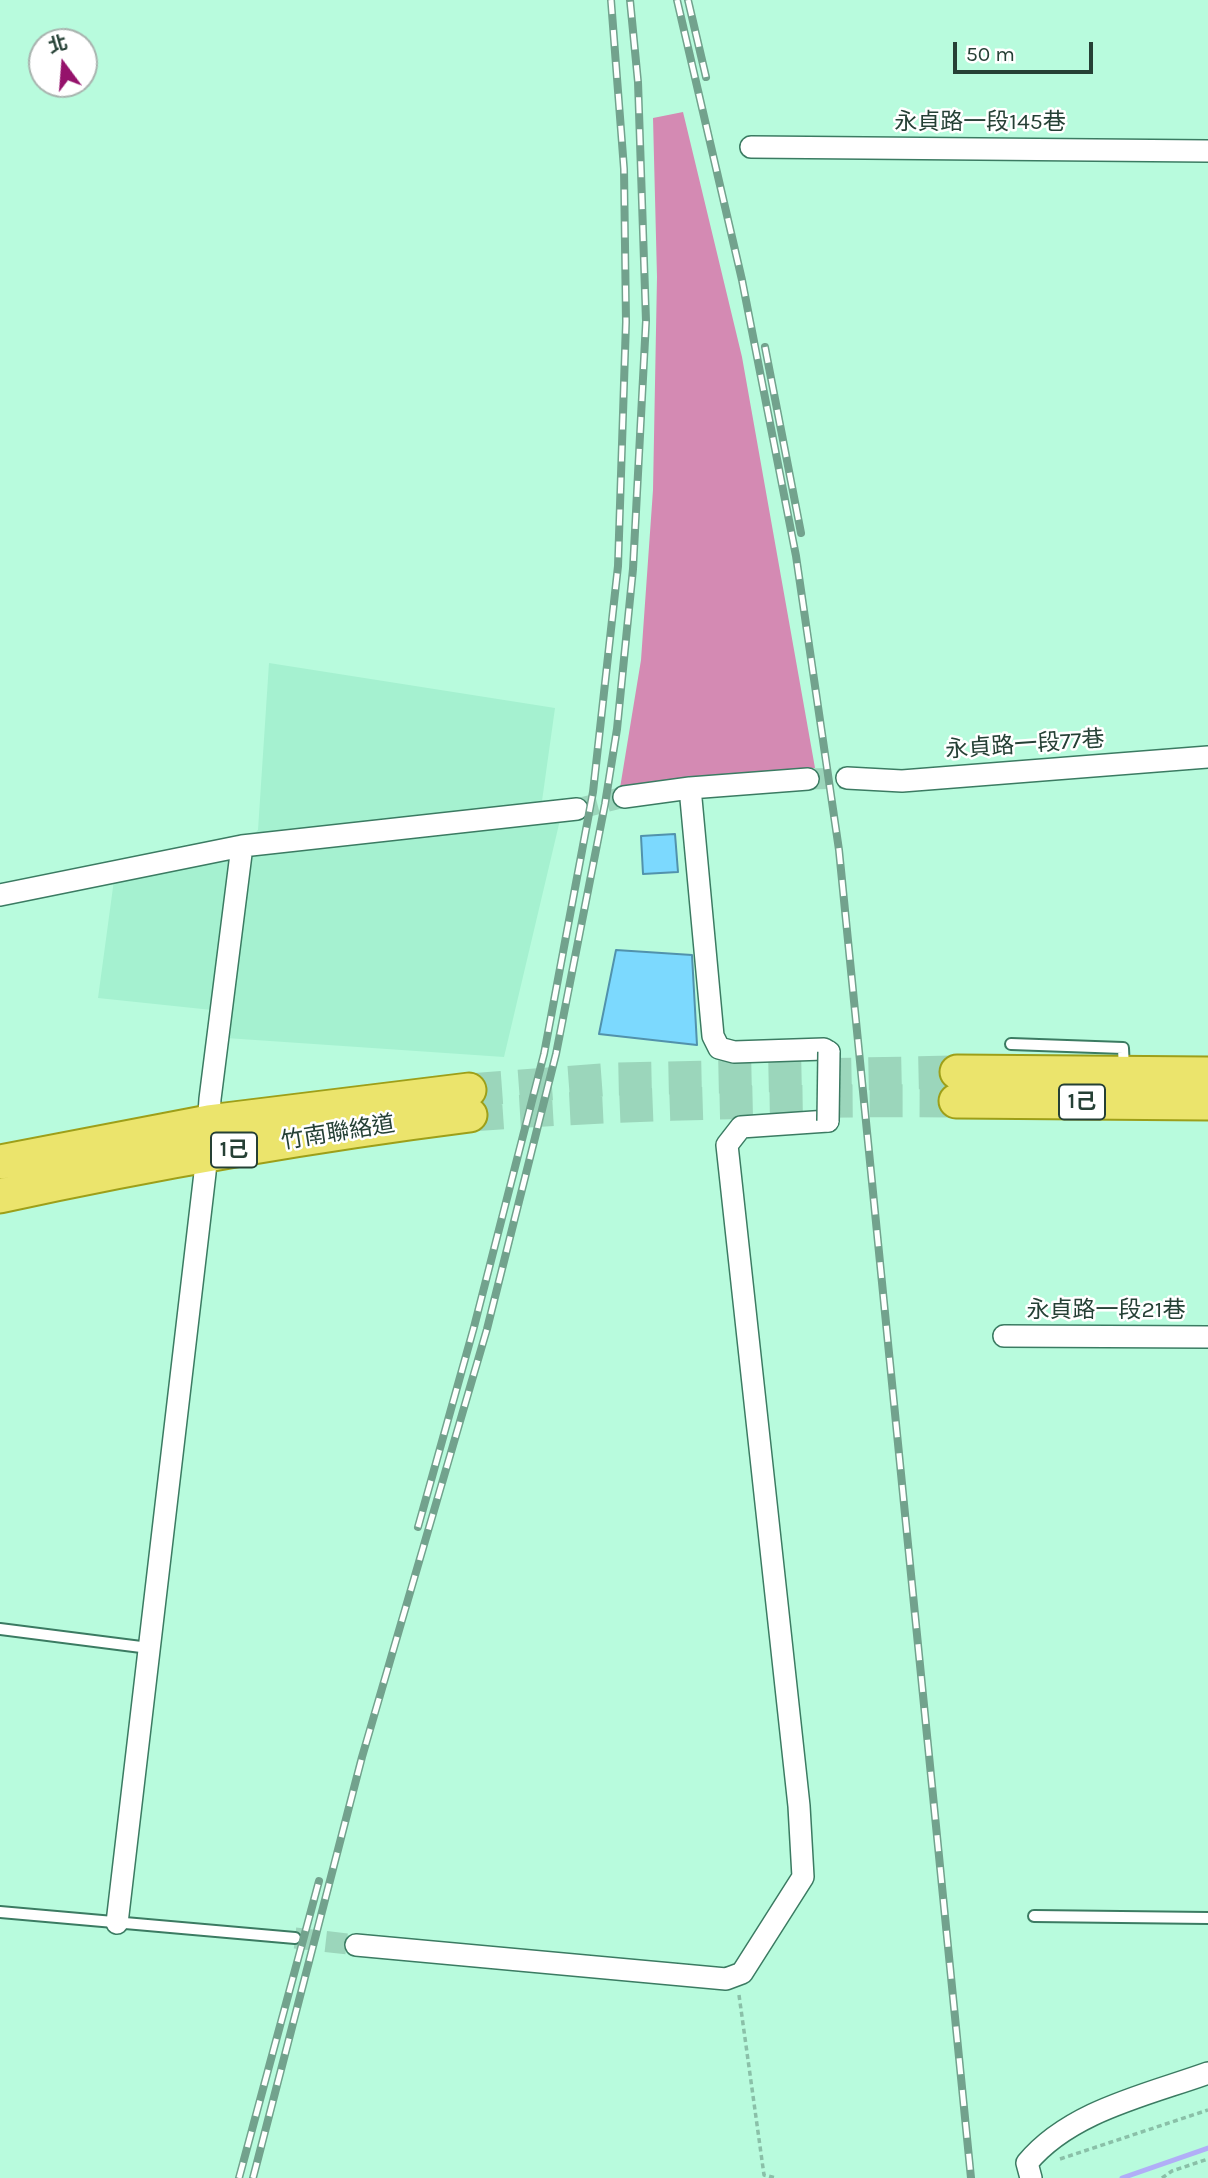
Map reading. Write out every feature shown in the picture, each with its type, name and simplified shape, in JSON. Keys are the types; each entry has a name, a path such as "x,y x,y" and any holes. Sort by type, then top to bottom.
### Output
{"main road":[{"name":"1己","path":"1208,1074 1125,1073 956,1087 1208,1102"},
{"name":"竹南聯絡道","path":"0,1162 209,1122 470,1102 325,1134 0,1196"}],"street":[{"name":"永貞路一段145巷","path":"751,147 1208,150"},
{"name":"永貞路一段77巷","path":"847,778 902,781 1208,757"},
{"path":"624,797 690,788 808,779"},
{"path":"356,1945 726,1979 737,1975 750,1961 803,1877 805,1865 727,1144 741,1127 828,1121 829,1052 824,1049 734,1052 719,1048 713,1036 690,788"},
{"path":"0,895 243,846 577,809"},
{"path":"117,1923 243,846"},
{"name":"永貞路一段21巷","path":"1004,1336 1208,1337"},
{"path":"1030,2174 1027,2163 1041,2145 1104,2109 1208,2073"}],"lane":[{"path":"1011,1044 1123,1048 1125,1073"},
{"path":"0,1629 149,1648"},
{"path":"0,1912 295,1938"},
{"path":"1034,1916 1208,1918"}],"path":[{"path":"737,1975 764,2175 776,2178"},
{"path":"1030,2174 1208,2110"},
{"path":"1162,2178 1172,2171 1208,2159"}],"shaded area":[{"path":"683,112 742,357 815,768 620,788 641,660 653,490 657,277 653,118"},
{"path":"269,663 555,708 542,801 560,801 560,820 504,1057 226,1038 231,1012 98,998 114,880 232,857 258,830"}],"building":[{"path":"675,834 678,872 643,874 641,836"},
{"path":"616,950 692,955 697,1045 599,1034"}],"waterway":[{"path":"1122,2178 1208,2148"}],"tunnel":[{"path":"808,779 847,778"},
{"path":"577,809 624,797"},
{"path":"469,1090 616,1079 957,1072"},
{"path":"470,1115 713,1103 956,1101"},
{"path":"295,1938 356,1945"}],"railway":[{"path":"418,1527 474,1327 544,1054 593,792 618,566 626,322 624,169 611,0"},
{"path":"253,2178 362,1757 487,1329 556,1054 605,804 617,729 633,569 646,321 638,82 630,0"},
{"path":"677,0 742,280 796,556 839,850 971,2178"},
{"path":"688,0 706,77"},
{"path":"765,347 801,533"},
{"path":"239,2178 319,1881"}]}
